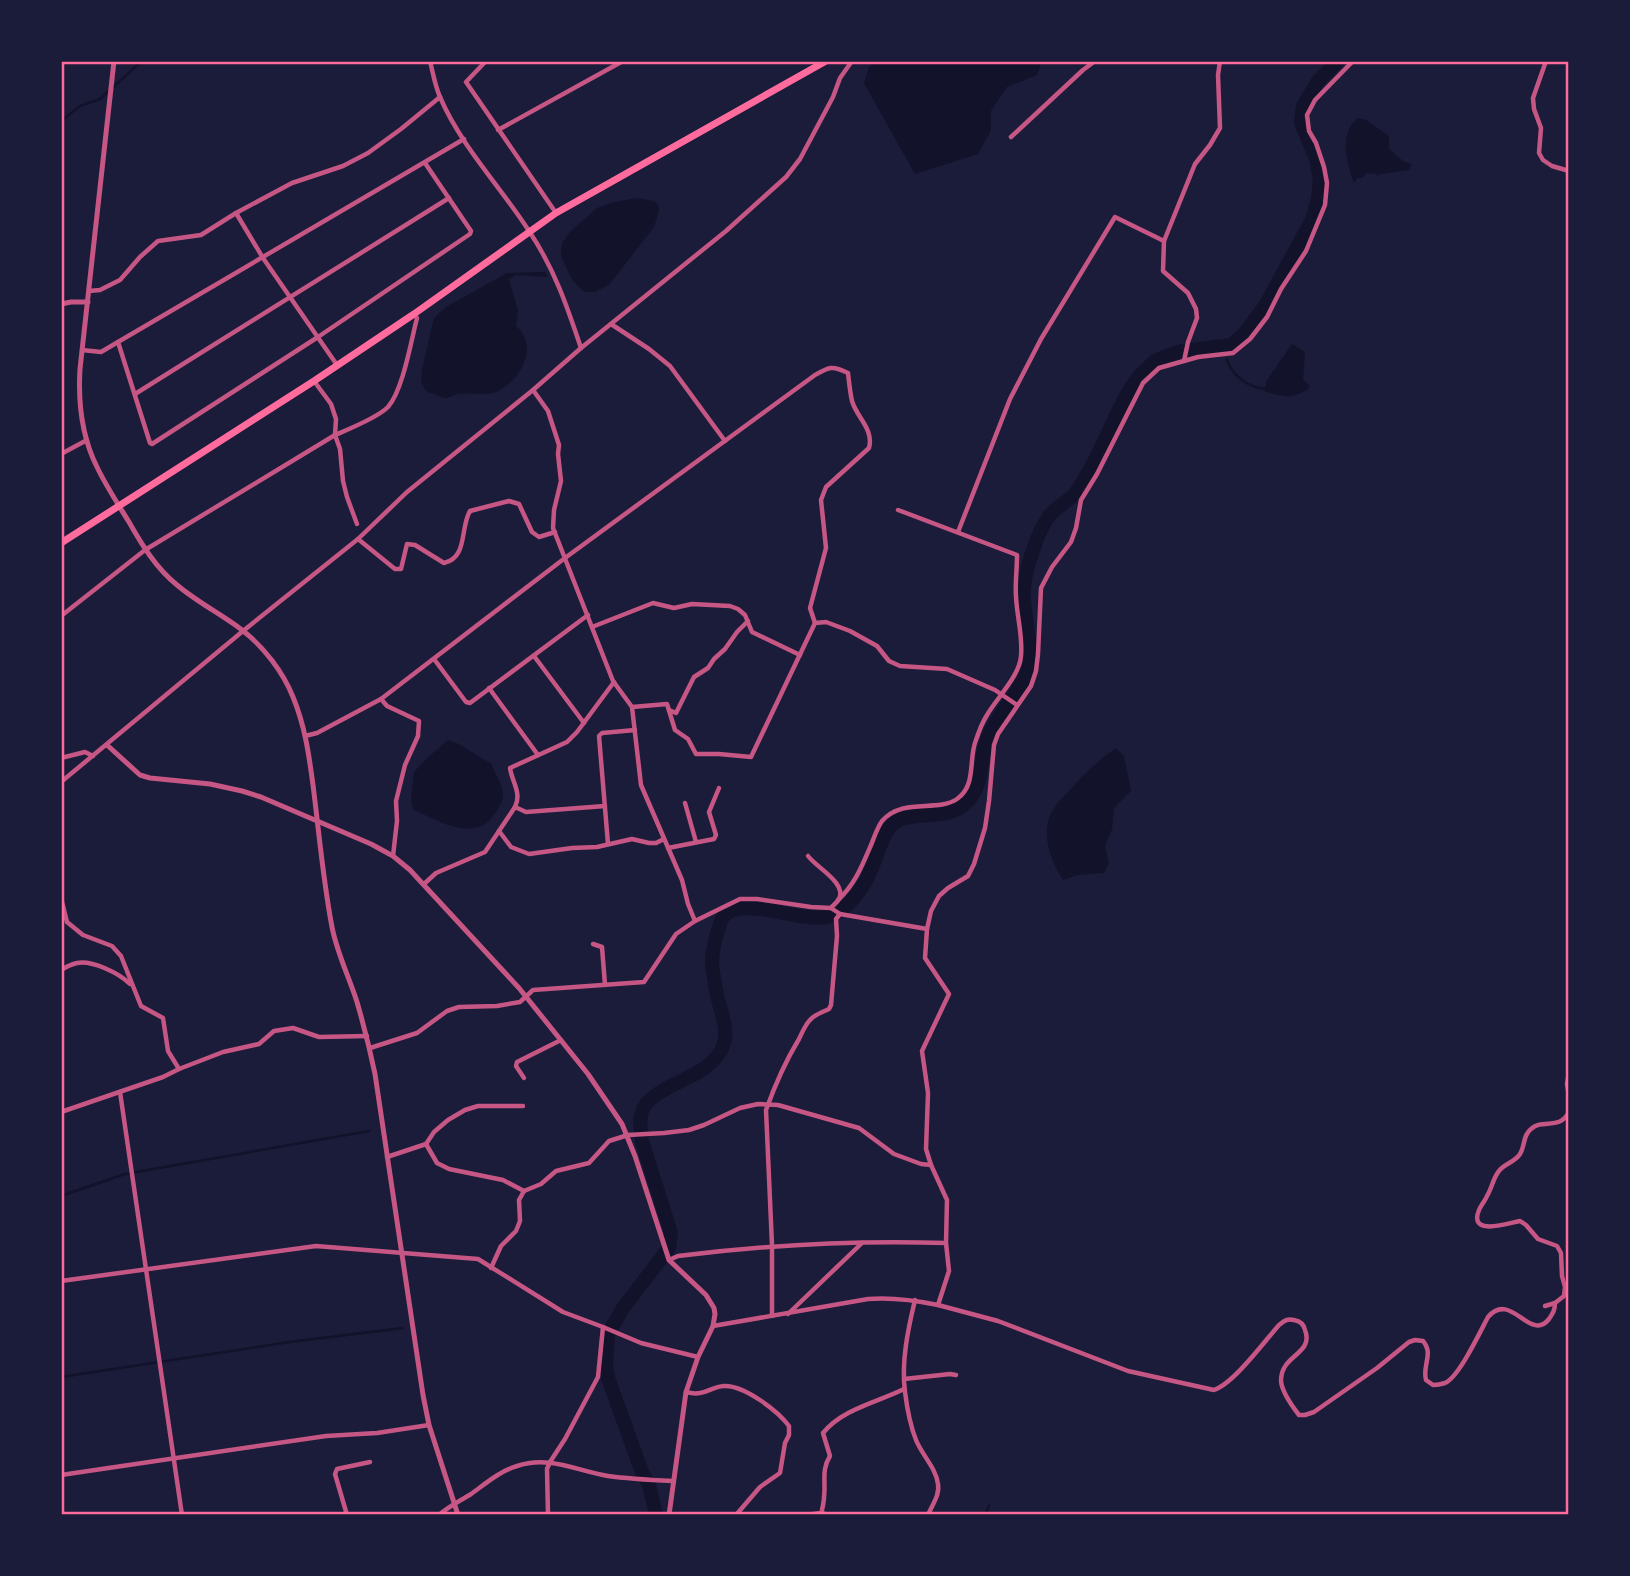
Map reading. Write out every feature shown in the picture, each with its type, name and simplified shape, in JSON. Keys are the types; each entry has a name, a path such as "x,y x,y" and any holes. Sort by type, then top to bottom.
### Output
{"main road":[{"path":"61,543 314,381 556,213 826,61"}],"street":[{"path":"114,61 82,351 79,397 87,440 97,467 145,550 159,568 176,585 243,631 270,657 293,696 305,736 333,930 370,1048 429,1425 458,1515"},
{"path":"430,61 440,97 464,139 529,231 553,272 581,348"},
{"path":"486,61 466,82 556,213"},
{"path":"498,130 624,61"},
{"path":"61,782 358,538 407,492 726,231 786,177 800,159 833,97 840,78 852,61"},
{"path":"1012,137 1095,61"},
{"path":"1184,362 1197,318 1196,309 1188,293 1163,271 1164,241 1195,164 1220,128 1220,61"},
{"path":"938,1305 949,1270 946,1243 947,1200 926,1149 928,1093 922,1051 949,994 925,958 931,911 939,896 968,876 974,864 985,828 994,745 1031,686 1038,654 1041,588 1052,567 1071,542 1081,500 1143,383 1159,368 1198,357 1233,353 1243,346 1267,317 1281,289 1306,251 1325,205 1327,183 1324,167 1309,131 1307,116 1315,100 1353,61"},
{"path":"1546,61 1533,98 1541,128 1539,153 1543,160 1552,166 1569,171"},
{"path":"89,291 100,290 120,280 158,241 201,235 292,183 343,166 368,153 440,97"},
{"path":"82,351 101,352 464,139"},
{"path":"118,342 152,444 318,337 470,234 471,231 425,163"},
{"path":"135,394 449,198"},
{"path":"236,213 262,258 337,365"},
{"path":"958,532 1010,399 1041,339 1115,217 1164,241"},
{"path":"61,304 88,302"},
{"path":"61,616 145,550 335,435 362,423 387,407 399,388 417,318 414,314"},
{"path":"611,324 670,366 725,441"},
{"path":"305,736 317,733 381,699 565,558 815,375 834,367 848,373 853,403 868,430 871,442 869,448 826,487 821,500 826,548 810,608 815,623 751,757 696,754 688,739 675,730 667,705 632,706"},
{"path":"314,381 331,404 336,419 335,435 340,449 343,481 357,524"},
{"path":"533,390 548,411 559,445 561,481 553,528 614,682 632,706 641,785 682,880 695,921"},
{"path":"61,454 87,440"},
{"path":"358,538 395,569 401,569 408,544 415,545 444,563 450,562 463,542 465,519 470,511 509,501 519,504 532,532 540,537 555,532"},
{"path":"831,908 858,878 882,822 907,807 958,799 968,787 974,744 985,718 1015,676 1021,658 1016,595 1017,555 898,510"},
{"path":"592,627 653,603 674,608 691,604 730,606 745,615 752,632 800,655"},
{"path":"434,659 466,702 470,703 588,615"},
{"path":"668,710 676,713 694,677 708,668 748,621"},
{"path":"815,623 826,622 850,631 877,646 889,661 900,666 947,669 1001,693 1017,705"},
{"path":"534,656 584,723"},
{"path":"424,884 436,873 485,852 519,800 510,768 567,742 614,682"},
{"path":"489,688 538,755"},
{"path":"381,699 387,706 419,721 418,736 405,765 396,801 393,856"},
{"path":"608,844 599,737 602,733 635,730"},
{"path":"107,745 140,775 243,791 393,856 424,884 526,996 588,1074 628,1135 669,1259 706,1296 714,1308 713,1326 698,1357 687,1392 669,1515"},
{"path":"61,758 85,752 93,756"},
{"path":"668,848 714,839 716,835 709,812 719,788"},
{"path":"685,803 696,842"},
{"path":"515,807 526,812 605,806"},
{"path":"499,831 511,847 529,854 597,847 632,839 649,843 664,839"},
{"path":"808,856 836,881 840,889 838,900"},
{"path":"61,898 67,922 83,935 112,946 121,956 141,1006 163,1018 168,1051 180,1069"},
{"path":"370,1048 417,1033 447,1011 460,1007 520,1002 533,990 644,982 676,934 695,921 740,899 831,908 841,914 928,929"},
{"path":"772,1316 766,1110 785,1062 809,1021 830,1009 837,936 836,919 841,914"},
{"path":"593,944 602,947 605,985"},
{"path":"61,970 76,963 91,963 124,978 132,986"},
{"path":"61,1112 163,1077 223,1052 258,1044 274,1031 293,1028 319,1037 366,1036"},
{"path":"524,1078 516,1066 517,1062 561,1040"},
{"path":"1569,1073 1569,1095"},
{"path":"120,1091 182,1515"},
{"path":"491,1268 501,1246 516,1231 520,1221 520,1199 524,1191 541,1184 556,1171 589,1163 609,1141 635,1134 690,1130 740,1108 758,1104 779,1105 859,1128 894,1154 931,1165"},
{"path":"387,1157 426,1144 434,1132 465,1110 478,1106 523,1105"},
{"path":"1545,1307 1564,1296 1562,1253 1558,1246 1538,1239 1520,1221 1491,1227 1484,1226 1477,1217 1497,1173 1519,1155 1529,1130 1538,1125 1560,1122 1569,1112"},
{"path":"426,1144 437,1163 449,1169 503,1180 524,1191"},
{"path":"788,1314 863,1242"},
{"path":"669,1259 772,1245 946,1243"},
{"path":"61,1281 316,1246 478,1259 562,1312 641,1343 698,1357"},
{"path":"713,1326 893,1297 938,1305 998,1321 1128,1371 1214,1390 1234,1376 1279,1325 1287,1319 1296,1320 1303,1324 1307,1332 1306,1343 1303,1350 1286,1365 1281,1382 1293,1407 1299,1415 1305,1415 1314,1412 1415,1340 1423,1341 1428,1347 1429,1355 1424,1373 1426,1380 1433,1385 1444,1384 1459,1368 1493,1311 1499,1308 1512,1310 1536,1325 1546,1323 1555,1311 1555,1303"},
{"path":"915,1300 905,1351 904,1389 911,1426 939,1486 928,1515"},
{"path":"548,1515 547,1469 597,1377 603,1327"},
{"path":"905,1379 956,1375"},
{"path":"687,1392 695,1395 724,1386 739,1390 780,1414 789,1426 780,1473 760,1487 736,1515"},
{"path":"821,1514 825,1494 823,1481 830,1456 823,1433 842,1417 904,1389"},
{"path":"61,1475 326,1436 377,1433 429,1425"},
{"path":"347,1515 335,1474 337,1469 370,1462"},
{"path":"439,1515 515,1466 532,1462 550,1462 607,1476 673,1482"},
{"path":"806,1515 829,1515"}],"shaded area":[{"path":"877,61 1042,61 1037,75 1007,87 991,111 991,130 978,154 915,174 864,83 869,67"},
{"path":"1358,118 1366,120 1389,136 1389,149 1404,162 1412,164 1409,170 1378,176 1367,173 1362,178 1357,178 1354,183 1347,158 1346,140"},
{"path":"638,198 658,204 659,211 654,227 609,285 595,292 584,292 572,280 561,256 562,243 571,231 597,208"},
{"path":"545,272 548,277 516,275 509,279 518,311 516,326 523,334 527,353 513,380 492,393 458,394 447,398 426,391 421,382 422,370 434,318 446,307 507,273"},
{"path":"1292,344 1305,352 1303,380 1309,388 1287,396 1264,391 1267,380"},
{"path":"448,740 491,763 502,786 503,797 494,815 476,828 466,829 444,824 413,809 411,800 414,772"},
{"path":"1116,748 1124,756 1131,791 1114,808 1112,829 1105,846 1109,863 1104,873 1077,875 1063,880 1048,845 1047,826 1050,817 1057,804 1079,780"}],"waterway":[{"path":"61,121 80,106 100,99 142,61"},
{"path":"656,1515 649,1485 608,1378 608,1334 623,1308 669,1248 671,1233 642,1141 640,1118 650,1100 705,1068 722,1048 725,1025 712,963 715,940 722,919 732,910 743,908 804,917 830,916 845,907 863,885 883,838 897,821 947,813 964,805 971,797 979,781 988,737 1028,669 1030,652 1024,586 1029,562 1042,527 1053,512 1074,494 1085,478 1139,376 1155,361 1166,356 1182,351 1232,345 1265,306 1312,220 1318,199 1320,179 1316,158 1301,123 1303,106 1318,81 1338,61"},
{"path":"1227,360 1233,372 1242,380 1267,389"},
{"path":"61,1196 125,1174 369,1131"},
{"path":"61,1377 290,1342 403,1328"},
{"path":"985,1515 989,1506"}]}
